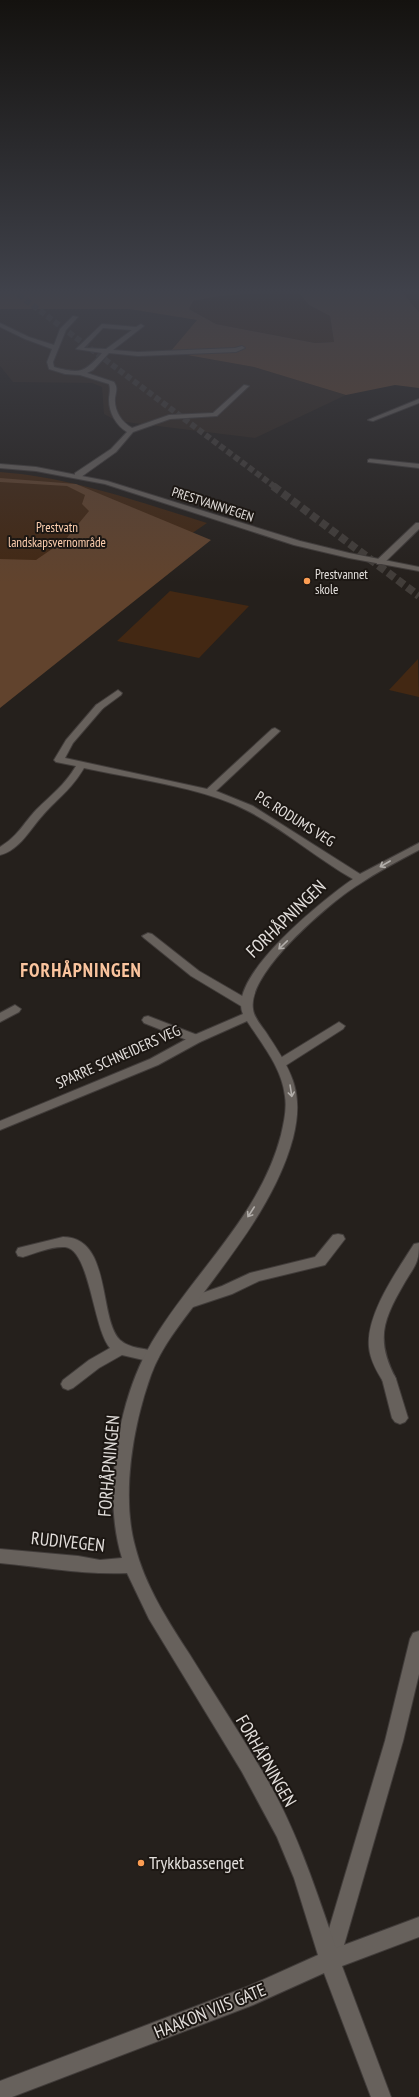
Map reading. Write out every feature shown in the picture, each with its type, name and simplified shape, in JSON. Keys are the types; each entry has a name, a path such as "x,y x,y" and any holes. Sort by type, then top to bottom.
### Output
{"street":[{"path":"114,387 113,410 119,423 131,431"},
{"path":"78,475 115,450 131,431 169,417 214,415 245,387"},
{"path":"371,420 419,401"},
{"path":"370,461 419,466"},
{"name":"PRESTVANNVEGEN","path":"0,466 40,469 78,475 214,516 280,538 380,562 419,569"},
{"path":"380,562 419,525"},
{"name":"P.G. RODUMS VEG","path":"118,693 99,707 69,742 60,760 81,766 209,792 230,798 255,811 361,879"},
{"path":"209,792 275,731"},
{"path":"0,852 18,840 39,813 70,784 81,766"},
{"name":"FORHÅPNINGEN","path":"381,2097 330,1960 304,1881 285,1832 255,1775 158,1618 139,1583 132,1565 123,1528 122,1497 126,1444 134,1404 142,1379 152,1356 160,1339 224,1254 256,1205 274,1172 283,1149 289,1127 292,1093 281,1063 247,1009 250,987 267,960 349,886 419,846"},
{"path":"148,936 192,972 247,1009"},
{"path":"0,1018 15,1009"},
{"name":"SPARRE SCHNEIDERS VEG","path":"0,1126 154,1062 247,1009"},
{"path":"148,1020 196,1039"},
{"path":"281,1063 339,1026"},
{"path":"187,1304 227,1290 255,1277 320,1261 338,1239"},
{"path":"23,1252 69,1242 79,1247 90,1265 111,1339 128,1352 152,1356"},
{"path":"400,1418 389,1379 383,1369 376,1344 378,1325 405,1270 419,1248"},
{"path":"68,1384 94,1364 122,1348"},
{"name":"RUDIVEGEN","path":"0,1556 70,1562 100,1567 132,1565"},
{"path":"330,1960 392,1748 419,1639"},
{"name":"HAAKON VIIS GATE","path":"0,2091 253,1995 330,1960 419,1927"}],"shaded area":[{"path":"102,387 319,387 346,395 255,438 117,421 104,414"},
{"path":"319,387 386,387 346,395"},
{"path":"0,478 76,484 211,540 0,708 0,559 36,560 65,540 89,511 82,504 85,495 67,486 0,482"}],"green space":[{"name":"Prestvatn landskapsvernområde","path":"0,472 53,479 79,485 207,523 0,665"},
{"path":"170,591 249,606 199,658 117,641"},
{"path":"418,659 419,697 389,690"}],"tunnel":[{"path":"141,387 275,487"},
{"path":"273,486 419,596"}],"place":[{"name":"Prestvannet skole","path":"307,581"},
{"name":"Trykkbassenget","path":"141,1863"}],"district":[{"name":"FORHÅPNINGEN","path":"81,970"}]}
